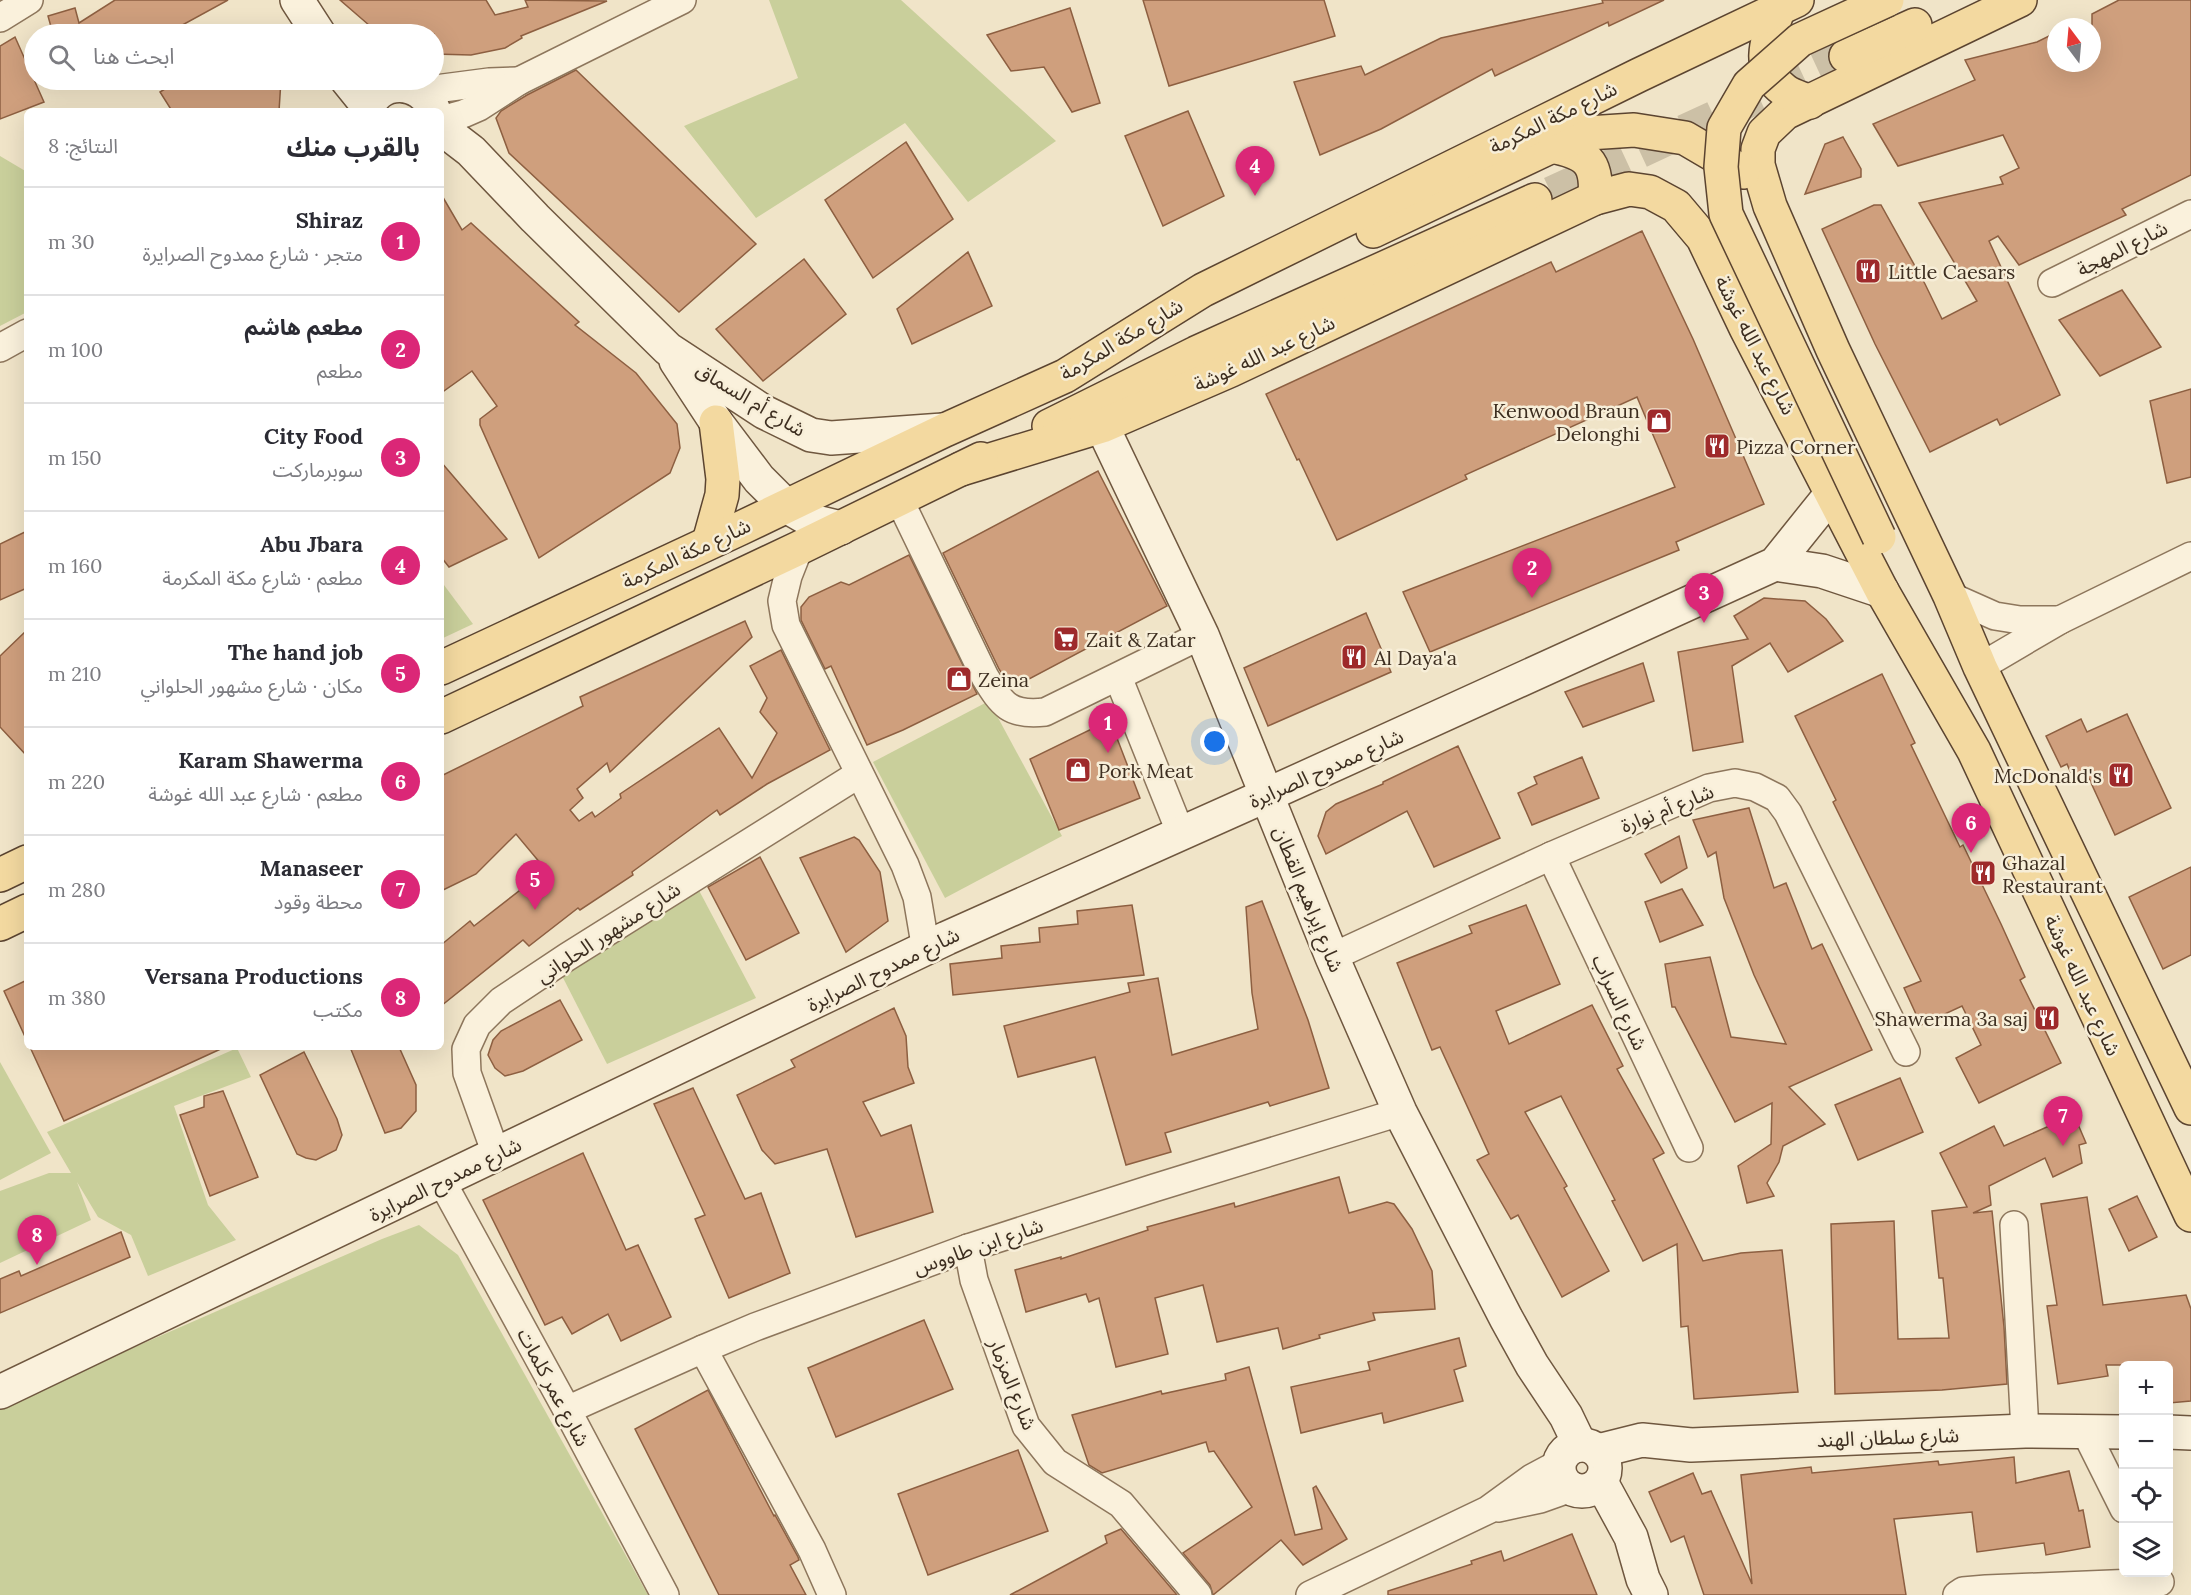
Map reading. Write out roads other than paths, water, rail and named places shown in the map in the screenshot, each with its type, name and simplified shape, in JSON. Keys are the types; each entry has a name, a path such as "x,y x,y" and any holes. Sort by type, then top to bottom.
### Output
{"main road":[{"path":"1887,0 1800,40 1749,85 1724,128 1721,167 1726,214 1879,537 1974,751"},
{"path":"1846,56 1972,0"},
{"path":"2020,0 1785,113 1764,133 1758,149 1758,165 1770,206 1808,292 1950,596 1980,667 2191,1108"},
{"path":"1788,4 1765,48 1769,75 1784,91 1810,102"},
{"name":"شارع مكة المكرمة","path":"444,667 945,430 1069,374 1203,290 1788,4"},
{"path":"1069,374 1552,146 1587,133 1634,130 1685,138 1741,170 1770,206"},
{"path":"1552,146 1575,151 1592,164 1597,181 1595,198"},
{"name":"شارع عبد الله غوشة","path":"961,469 1102,426 1231,370 1595,198 1629,189 1650,192 1676,206 1703,238 1746,328 1881,591 1974,751 2191,1215"},
{"name":"شارع مكة المكرمة","path":"444,716 841,528 1196,353 1551,193"},
{"path":"1746,328 1752,303 1767,288 1785,286 1808,292"},
{"path":"709,542 722,495 723,479 716,422"},
{"path":"0,875 24,863"},
{"path":"0,924 24,912"}],"street":[{"path":"0,18 28,0"},
{"path":"297,0 313,24"},
{"path":"444,119 479,107 519,81 682,0"},
{"path":"444,88 519,81"},
{"path":"354,90 367,108"},
{"path":"369,108 375,96 383,90"},
{"path":"392,90 409,92 425,90"},
{"name":"شارع أم السماق","path":"444,130 471,151 535,218 668,349 764,412 811,435 831,438 945,430"},
{"name":"شارع أم السماق","path":"444,158 535,218"},
{"name":"شارع المهجة","path":"2052,283 2191,214"},
{"path":"0,348 24,335"},
{"name":"شارع أم السماق","path":"668,349 716,422 759,479 786,506 812,521 841,528"},
{"name":"شارع إبراهيم القطان","path":"1102,426 1202,635 1332,957 1400,1112 1532,1365 1566,1416 1582,1468 1612,1544 1647,1587"},
{"name":"شارع ممدوح الصرايرة","path":"0,1392 926,950 1775,564 1832,493"},
{"path":"898,499 985,677 998,697 1010,709 1027,714 1045,712 1202,635"},
{"path":"799,548 788,576 782,601 786,625 905,865 916,897 926,950"},
{"path":"1980,667 2061,620 2191,556"},
{"path":"1775,564 1822,571 1881,591"},
{"path":"1950,596 1995,616 2020,620 2061,620"},
{"path":"1118,677 1181,834"},
{"name":"شارع مشهور الحلواني","path":"496,1154 467,1073 465,1048 477,1025 501,1001 567,957 859,774"},
{"name":"شارع أم نوارة","path":"1332,957 1551,856 1709,788 1735,783 1755,787 1777,798 1788,813 1906,1052"},
{"name":"شارع السراب","path":"1551,856 1689,1148"},
{"name":"شارع ابن طاووس","path":"567,1410 702,1349 968,1248 1400,1112"},
{"name":"شارع عمر كلمات","path":"441,1180 665,1595"},
{"path":"2014,1225 2025,1431"},
{"name":"شارع المزمار","path":"968,1248 974,1280 1026,1426 1056,1462 1122,1504 1198,1595"},
{"path":"702,1349 812,1551 832,1595"},
{"name":"شارع سلطان الهند","path":"1582,1468 1648,1461 1691,1445 2025,1431 2119,1432"},
{"path":"2085,1431 2119,1499"},
{"path":"2173,1432 2191,1432"},
{"path":"1310,1595 1488,1510 1532,1478 1582,1468"},
{"path":"1957,1595 1986,1589 2160,1583"}],"tunnel":[{"path":"1551,193 1846,56"}],"place":[{"name":"Abu Jbara","path":"1255,196"},
{"name":"Little Caesars","path":"1868,271"},
{"name":"Kenwood Braun Delonghi","path":"1659,421"},
{"name":"Pizza Corner","path":"1717,446"},
{"name":"مطعم هاشم","path":"1532,598"},
{"name":"City Food","path":"1704,623"},
{"name":"Zait & Zatar","path":"1066,639"},
{"name":"Al Daya'a","path":"1354,657"},
{"name":"Zeina","path":"959,679"},
{"name":"Shiraz","path":"1108,753"},
{"name":"Pork Meat","path":"1078,770"},
{"name":"McDonald's","path":"2121,775"},
{"name":"Karam Shawerma","path":"1971,853"},
{"name":"Ghazal Restaurant","path":"1983,873"},
{"name":"The hand job","path":"535,910"},
{"name":"Shawerma 3a saj","path":"2047,1018"},
{"name":"Manaseer","path":"2063,1146"},
{"name":"Versana Productions","path":"37,1265"}]}
